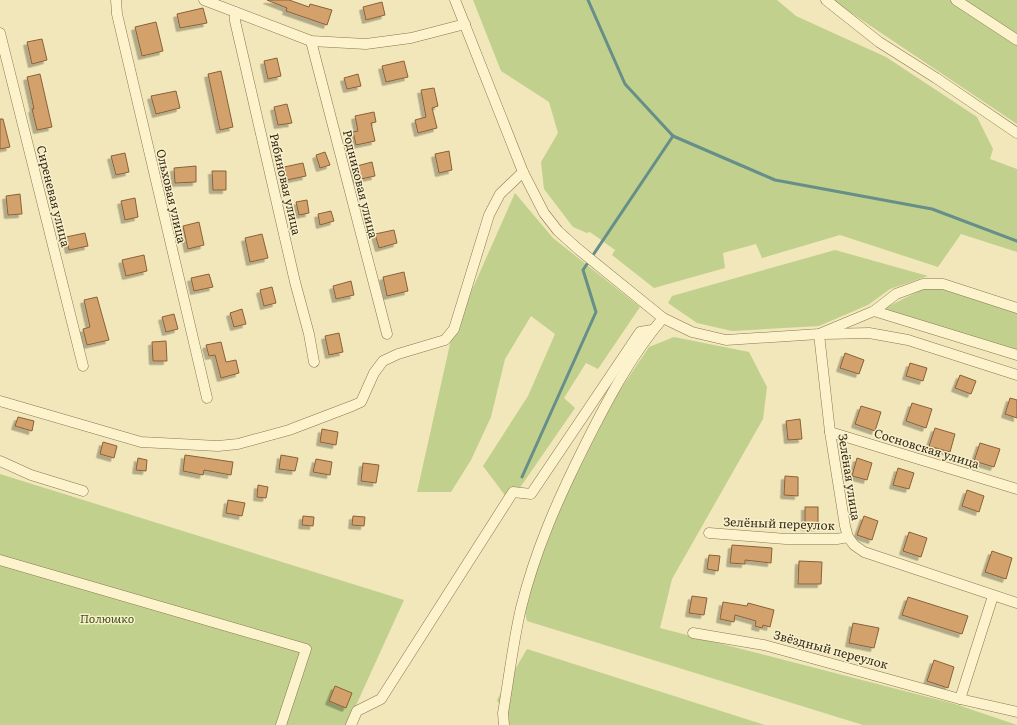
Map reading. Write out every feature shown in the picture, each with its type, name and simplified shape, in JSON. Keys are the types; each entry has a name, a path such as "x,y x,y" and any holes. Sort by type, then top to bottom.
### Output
{"street":[{"name":"Ольховая улица","path":"116,0 117,14 157,191 207,398"},
{"path":"204,0 311,41 366,44 411,38 465,24"},
{"path":"456,0 523,172 544,213 558,231 578,249 663,318 692,332 726,340 819,334 869,333 908,340 1017,375"},
{"path":"826,0 879,42 936,78 1017,133"},
{"path":"956,0 1017,40"},
{"name":"Рябиновая улица","path":"235,12 235,21 295,282 309,334 314,362"},
{"name":"Сиреневая улица","path":"0,32 83,366"},
{"name":"Родниковая улица","path":"311,41 386,334"},
{"path":"0,401 142,442 218,446 238,444 289,430 352,406 361,402 374,373 383,361 398,354 445,340 454,329 489,215 500,194 523,172"},
{"path":"819,334 874,311 896,294 924,284 943,284 1017,308"},
{"path":"874,311 1017,355"},
{"path":"504,725 503,713 521,609 531,572 555,504 608,398 643,342 663,318"},
{"path":"351,725 356,711 380,699 513,492 531,494 640,332 652,330"},
{"name":"Зелёная улица","path":"819,334 830,432 841,507 848,537 854,545 864,552 1017,604"},
{"name":"Сосновская улица","path":"830,432 1017,489"},
{"path":"0,460 31,475 83,491"},
{"name":"Зелёный переулок","path":"709,533 786,539 837,539 848,537"},
{"path":"0,560 306,650 282,725"},
{"path":"960,699 993,596"},
{"name":"Звёздный переулок","path":"693,633 786,650 960,699 1017,712"}],"green space":[{"path":"473,0 777,0 796,16 886,57 977,117 993,149 990,159 1017,169 1017,252 961,234 938,267 840,235 762,258 756,244 723,253 725,268 654,288 612,255 615,250 590,232 587,233 573,227 544,189 541,162 558,133 549,102 501,71"},
{"path":"832,0 1017,0 1017,124"},
{"path":"515,193 553,238 640,307 598,369 586,363 564,398 575,408 510,502 483,466 528,396 555,334 531,316 505,359 491,417 471,460 451,492 417,492 452,335"},
{"path":"835,250 928,276 890,289 868,305 819,326 732,331 697,323 668,303 672,296"},
{"path":"946,288 1017,313 1017,350 883,309 923,289"},
{"path":"674,337 749,352 767,387 763,419 672,579 660,628 955,704 1017,725 863,725 527,621 523,603 567,493 616,396 649,347"},
{"name":"Полюшко","path":"0,474 404,600 347,725 0,725"},
{"path":"527,649 765,725 510,725 497,700"}],"building":[{"path":"267,0 289,0 309,7 310,4 332,10 327,25 286,11 287,8"},
{"path":"382,2 385,15 366,20 363,7"},
{"path":"203,8 207,23 180,28 177,14"},
{"path":"156,22 163,51 142,56 135,27"},
{"path":"42,39 47,60 32,64 27,42"},
{"path":"277,58 281,76 268,79 264,61"},
{"path":"404,61 408,77 386,82 382,66"},
{"path":"221,71 233,127 220,130 208,74"},
{"path":"40,74 52,127 37,130 27,77"},
{"path":"358,74 361,86 347,89 344,78"},
{"path":"434,88 438,106 432,108 437,128 418,133 415,120 426,117 421,90"},
{"path":"176,91 180,108 156,114 151,96"},
{"path":"287,104 292,123 278,125 274,107"},
{"path":"374,112 376,122 371,123 375,141 356,145 353,132 358,131 355,116"},
{"path":"0,119 3,119 10,147 0,149"},
{"path":"449,151 452,170 439,173 435,154"},
{"path":"325,152 330,165 320,168 316,155"},
{"path":"125,153 129,172 116,175 111,156"},
{"path":"372,162 375,176 356,180 353,167"},
{"path":"303,163 306,176 287,180 284,167"},
{"path":"196,166 196,182 175,183 174,168"},
{"path":"212,171 226,171 226,190 213,190"},
{"path":"20,194 22,214 8,215 6,196"},
{"path":"135,198 138,217 125,220 121,201"},
{"path":"307,200 309,213 299,215 296,202"},
{"path":"331,211 334,221 320,225 318,214"},
{"path":"199,222 204,245 188,249 183,226"},
{"path":"394,230 397,243 379,248 375,234"},
{"path":"85,233 88,246 69,250 66,237"},
{"path":"262,234 268,258 250,262 245,238"},
{"path":"144,255 147,271 126,276 122,260"},
{"path":"404,272 408,291 387,296 383,277"},
{"path":"209,274 213,287 194,291 191,278"},
{"path":"351,281 354,295 336,299 333,286"},
{"path":"272,287 276,303 264,306 260,290"},
{"path":"97,297 109,340 87,345 83,329 90,327 84,300"},
{"path":"242,309 246,324 234,327 230,313"},
{"path":"174,314 178,329 166,332 162,317"},
{"path":"339,333 343,352 329,355 325,336"},
{"path":"166,341 167,361 153,361 152,342"},
{"path":"221,342 226,362 236,360 239,373 221,378 215,355 209,356 206,345"},
{"path":"845,353 864,360 859,374 840,368"},
{"path":"910,363 927,368 923,381 906,376"},
{"path":"960,375 976,381 971,394 955,388"},
{"path":"1010,398 1017,400 1017,418 1005,414"},
{"path":"912,403 932,409 926,428 906,421"},
{"path":"861,406 881,412 875,431 855,424"},
{"path":"18,417 34,421 32,431 15,426"},
{"path":"800,419 802,439 788,440 786,421"},
{"path":"935,428 955,434 950,452 929,446"},
{"path":"322,429 338,432 336,445 320,442"},
{"path":"103,442 117,446 114,458 100,454"},
{"path":"980,443 1000,449 994,467 974,461"},
{"path":"185,455 233,462 231,475 204,470 203,475 183,471"},
{"path":"281,455 298,458 295,471 279,469"},
{"path":"138,458 147,460 146,471 136,470"},
{"path":"857,458 872,463 867,480 852,476"},
{"path":"316,459 332,462 330,475 313,472"},
{"path":"363,463 379,465 376,483 361,481"},
{"path":"898,468 914,473 909,489 893,485"},
{"path":"785,476 798,477 798,496 784,495"},
{"path":"258,485 268,487 266,498 257,497"},
{"path":"967,490 984,496 979,512 962,506"},
{"path":"228,500 245,503 242,516 226,513"},
{"path":"805,507 818,507 818,527 805,527"},
{"path":"303,516 314,517 313,526 302,525"},
{"path":"353,516 365,517 364,526 352,525"},
{"path":"864,516 878,521 872,540 857,535"},
{"path":"909,532 927,538 921,557 903,551"},
{"path":"732,545 772,548 771,563 745,560 745,564 730,563"},
{"path":"992,551 1012,558 1006,579 985,572"},
{"path":"709,555 720,556 718,571 707,569"},
{"path":"799,561 822,562 821,584 798,584"},
{"path":"692,596 707,598 704,615 689,613"},
{"path":"908,597 968,616 962,634 902,615"},
{"path":"723,602 747,606 748,603 774,610 770,627 763,625 762,628 755,626 756,621 735,615 734,622 720,619"},
{"path":"853,623 879,628 874,648 849,643"},
{"path":"934,660 954,667 948,688 927,681"},
{"path":"335,686 352,693 346,708 329,701"}],"waterway":[{"path":"522,477 596,312 583,270 673,136 625,84 588,0"},
{"path":"673,136 775,180 932,209 1017,241"}]}
